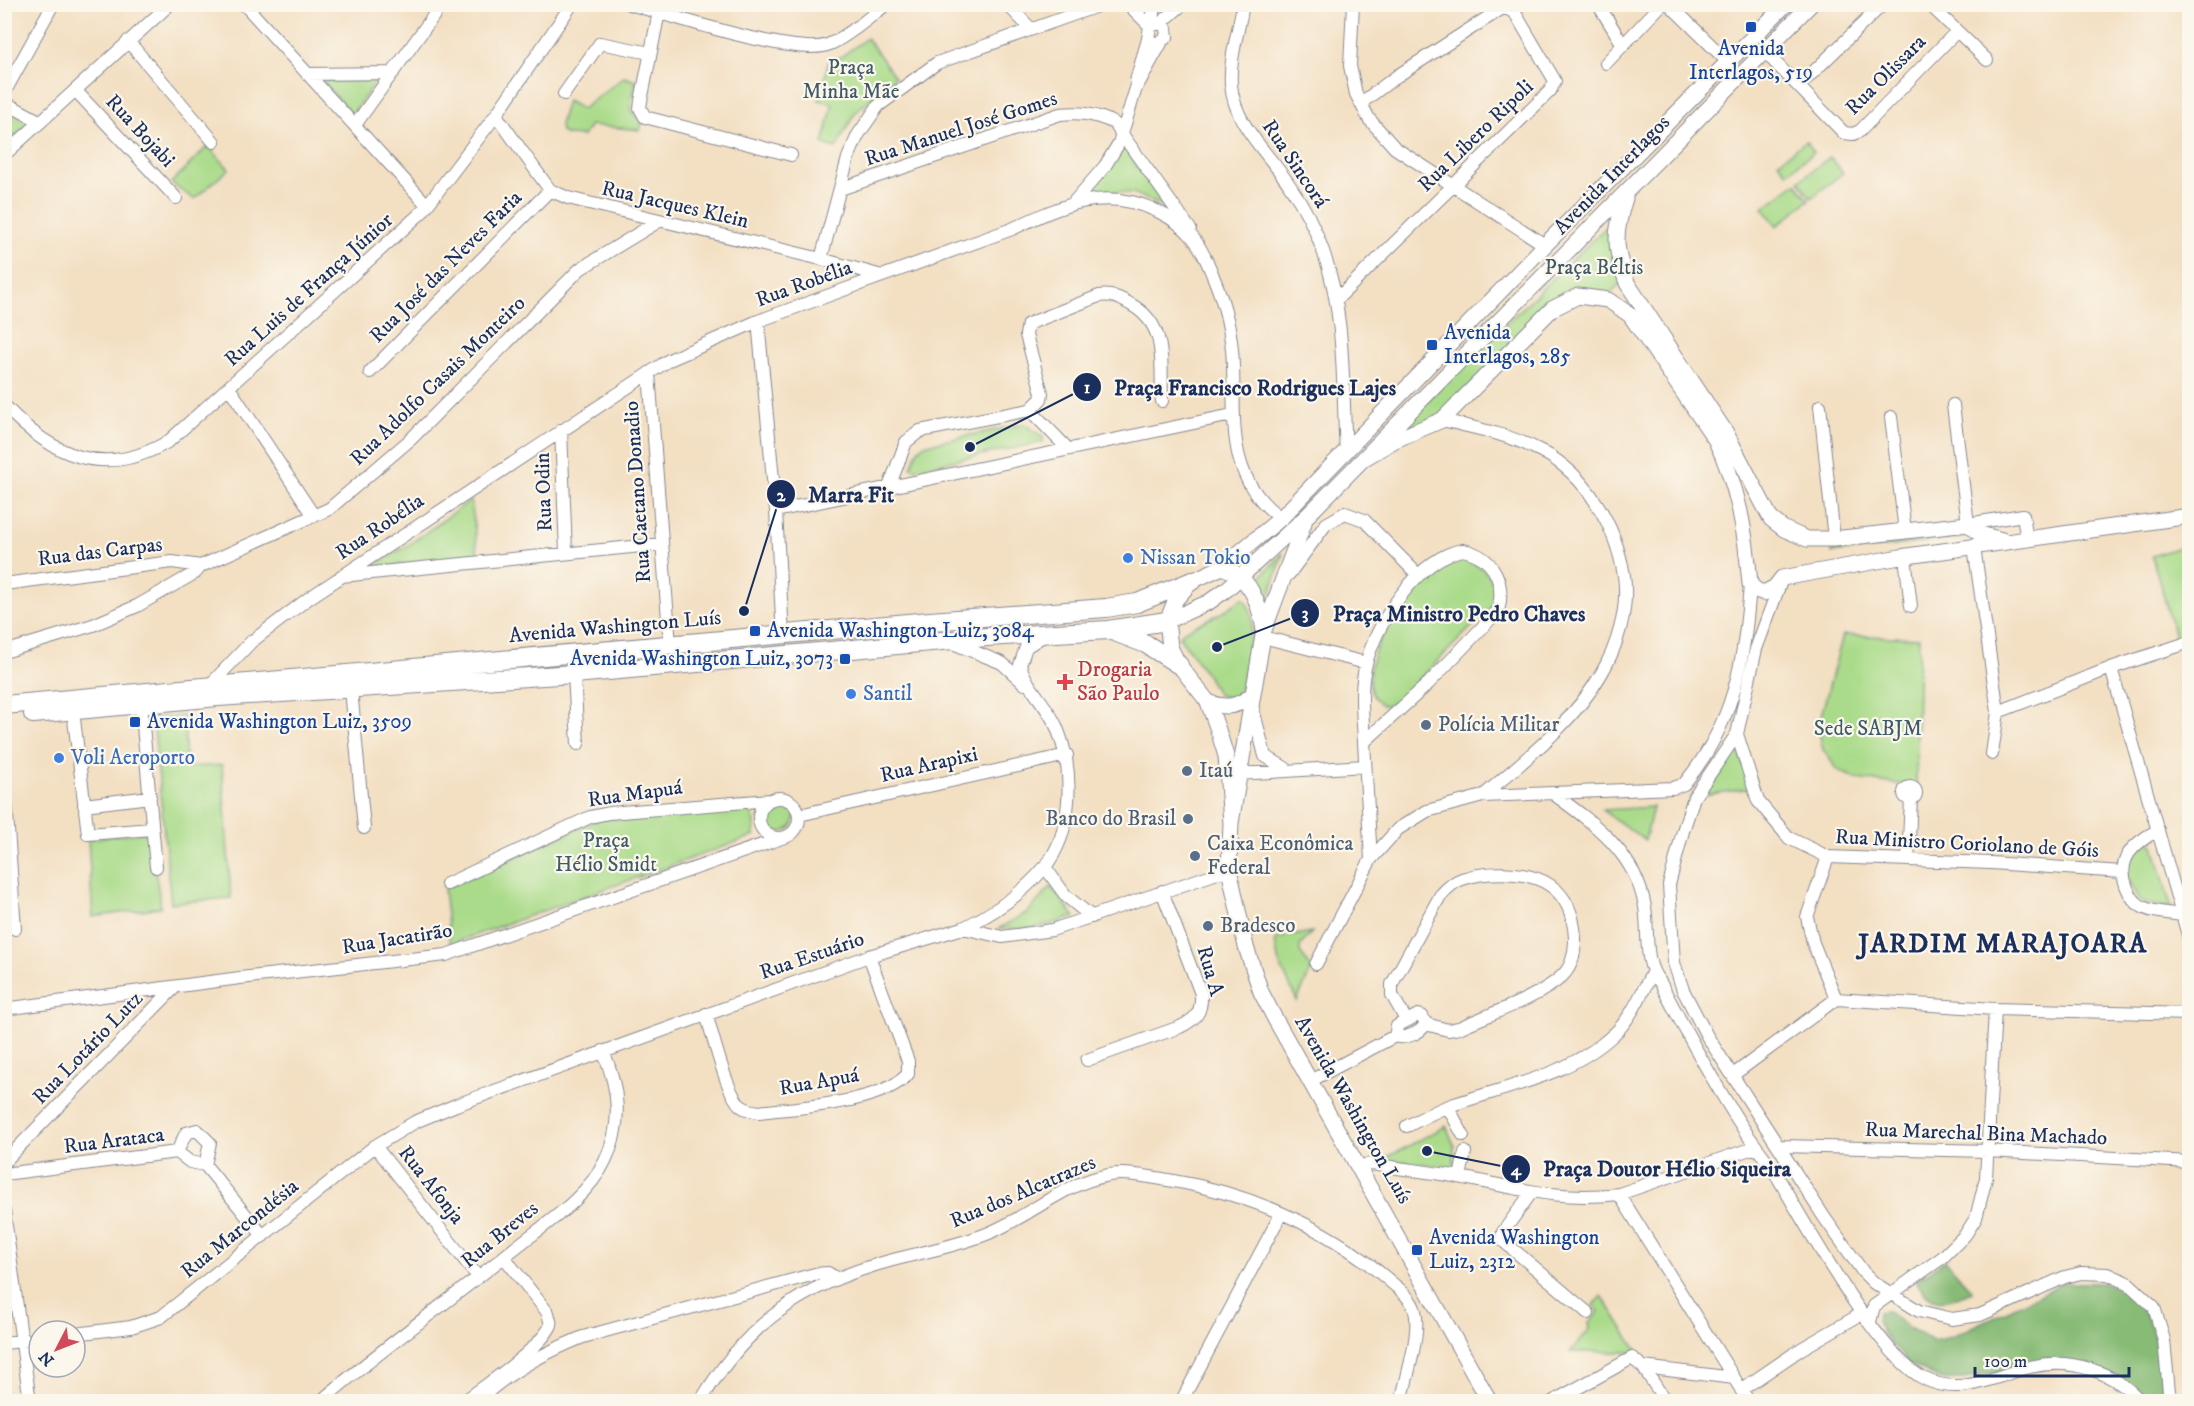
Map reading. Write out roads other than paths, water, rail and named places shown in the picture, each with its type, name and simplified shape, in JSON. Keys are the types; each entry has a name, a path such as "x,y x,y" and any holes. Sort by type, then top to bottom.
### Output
{"highway":[{"name":"Avenida Washington Luís","path":"4,705 930,621 1106,608 1137,603 1192,581"},
{"name":"Avenida Interlagos","path":"1108,630 1167,621"},
{"name":"Avenida Washington Luís","path":"4,717 141,704 574,674 939,641 1108,630"},
{"path":"1108,630 1140,641 1179,665"}],"main road":[{"name":"Avenida Interlagos","path":"1167,621 1209,602 1309,514 1626,195 1811,4"},
{"name":"Avenida Interlagos","path":"1222,567 1281,518 1346,453 1545,245 1729,63 1782,6"},
{"path":"1626,195 1616,231 1620,264 1627,283 1771,519 1795,536 1807,539 1834,539 1968,524 1980,534 2009,542"},
{"path":"1586,205 1598,208 1616,231"},
{"path":"1608,300 1627,283"},
{"path":"1363,459 1395,440 1442,420 1552,309 1578,296 1608,300 1630,315 1721,436 1724,456 1740,508 1750,584 1756,590 1764,592 1775,587 1782,578 1905,557 2190,516"},
{"path":"1263,633 1299,533 1309,514"},
{"path":"1955,550 1964,540 1968,524"},
{"path":"1222,567 1241,576"},
{"name":"Avenida Washington Luís","path":"1192,581 1222,567"},
{"name":"Avenida Washington Luís","path":"1231,823 1263,633 1257,602 1241,576"},
{"path":"1167,621 1176,599 1192,581"},
{"name":"Avenida Washington Luís","path":"1167,621 1170,647 1179,665 1208,702 1226,756 1231,823 1229,869 1246,947 1255,976 1274,1017 1490,1401"},
{"path":"1208,702 1218,706 1235,706 1252,699"}],"street":[{"path":"4,93 53,4"},
{"path":"4,155 170,4"},
{"path":"244,4 427,205"},
{"path":"355,125 442,4"},
{"name":"Rua Luis de França Júnior","path":"4,405 46,444 80,458 115,460 148,451 169,441 230,389 408,226 427,205 496,115 572,4"},
{"path":"629,4 772,42 816,48 830,44 887,4"},
{"path":"1006,4 1030,28"},
{"path":"821,259 840,189 858,135 878,106 937,63 1102,4"},
{"path":"1136,88 1137,77 1155,28 1155,4"},
{"name":"Rua Sincorá","path":"1243,4 1231,75 1234,99 1248,131 1290,185 1310,218 1323,252 1336,300 1346,453"},
{"path":"1353,4 1350,66 1360,104 1369,119 1395,148 1545,245"},
{"path":"1598,4 1623,45"},
{"path":"1606,63 1662,4"},
{"path":"1669,4 1729,63"},
{"path":"1799,86 1883,4"},
{"path":"1929,4 1986,60"},
{"path":"1155,28 1182,5"},
{"path":"1070,206 1105,166 1122,135 1136,88 1161,43 1165,41 1155,28 1130,7"},
{"name":"Rua Libero Ripoli","path":"1336,300 1555,84 1552,73 1511,10 1501,9 1398,76 1360,104"},
{"path":"659,12 640,101 640,108 645,117 791,155"},
{"name":"Rua Olissara","path":"1764,51 1844,133 1857,133 1957,31"},
{"path":"128,41 214,142"},
{"path":"564,94 600,43 650,53"},
{"path":"307,74 393,73"},
{"name":"Rua Bojabi","path":"76,91 176,198"},
{"path":"4,102 41,122"},
{"name":"Rua Manuel José Gomes","path":"840,189 1060,114 1079,112 1097,115 1114,123 1194,236"},
{"path":"496,115 550,190"},
{"name":"Rua Jacques Klein","path":"550,190 585,204 821,259 882,276"},
{"name":"Rua José das Neves Faria","path":"370,372 550,190"},
{"name":"Rua Robélia","path":"210,685 251,642 341,576 669,360 758,321 1093,198 1124,199 1142,204 1165,215 1194,236 1224,303 1233,365 1232,415 1244,472 1257,496 1281,518"},
{"name":"Rua Adolfo Casais Monteiro","path":"4,652 114,616 195,573 201,566 329,509 411,439 580,269 659,221"},
{"path":"889,487 906,442 915,433 1030,410 1041,399 1042,393 1026,334 1028,324 1099,296 1108,295 1145,312 1153,321 1159,337 1162,401"},
{"path":"758,321 776,511 783,636"},
{"name":"Rua Caetano Donadio","path":"649,373 670,645"},
{"path":"230,389 314,516"},
{"path":"1953,405 1968,524 2023,514 2028,540"},
{"path":"1820,406 1834,539"},
{"path":"1030,410 1067,448"},
{"path":"776,511 1232,415"},
{"path":"1891,417 1905,531"},
{"path":"1442,420 1520,441 1566,468 1591,494 1607,523 1624,576 1621,622 1617,639 1600,675 1581,703 1565,720 1532,754 1483,796"},
{"name":"Rua Odin","path":"561,430 566,552"},
{"path":"1283,582 1326,524 1345,513 1364,520 1418,574"},
{"path":"341,576 662,544"},
{"path":"1974,548 1998,712 1992,754"},
{"path":"1364,742 1429,683 1498,611 1502,595 1499,579 1486,560 1476,553 1453,552 1418,574 1380,627 1366,663 1362,694 1364,742 1365,766 1371,859"},
{"path":"1905,557 1911,606"},
{"name":"Rua das Carpas","path":"4,584 172,562 201,566"},
{"path":"1782,578 1756,650 1737,734 1694,797 1670,885 1669,909 1674,963 1683,990 1733,1075 1824,1217 1863,1272 1889,1294 1919,1311 1952,1319 1980,1315 2065,1277 2081,1273 2108,1274 2128,1283 2154,1307 2160,1319 2169,1392 2173,1401"},
{"path":"1316,964 1371,859 1398,829 1427,811 1483,796 1555,795 1673,788 1684,784 1724,724 1746,645 1750,584"},
{"path":"1263,633 1366,663"},
{"path":"963,928 1018,894 1045,867 1066,819 1067,755 1057,725 1022,673 1020,658 1026,647 1047,634"},
{"path":"939,641 965,646 1002,663 1035,693"},
{"path":"1998,712 2111,668 2190,642"},
{"path":"2111,668 2190,942"},
{"path":"574,674 578,744"},
{"path":"351,689 364,828"},
{"path":"1252,699 1265,756 1289,769"},
{"path":"141,704 156,867"},
{"path":"73,711 86,830 92,836 152,829"},
{"path":"1724,724 1737,734"},
{"name":"Rua Ministro Coriolano de Góis","path":"1737,734 1758,801 1790,838 1828,857 2122,872"},
{"name":"Rua Arapixi","path":"799,815 1067,755"},
{"path":"1239,774 1289,769 1365,766"},
{"path":"4,772 15,928"},
{"path":"1407,1126 1448,1107 1551,1073 1594,1051 1614,1035 1626,1021 1652,973 1645,906 1639,880 1601,829 1555,795"},
{"path":"84,805 150,797"},
{"path":"1908,860 1911,799"},
{"path":"770,800 788,800 799,815 795,831 779,839 766,834 759,823 761,809 770,800"},
{"name":"Rua Mapuá","path":"447,884 590,817 609,813 770,800"},
{"path":"2158,830 2134,844 2127,854 2122,872 2130,895 2143,908 2182,915"},
{"name":"Rua Jacatirão","path":"4,1010 446,955 779,839"},
{"path":"1828,857 1807,917 1813,943 1836,999"},
{"path":"1045,867 1066,896 1092,917"},
{"name":"Rua Estuário","path":"417,1125 603,1051 869,956 963,928 1002,937 1052,930 1229,869"},
{"path":"1395,1036 1397,1026 1420,1015 1426,1024 1448,1030 1459,1028 1547,987 1562,976 1570,964 1575,948 1574,924 1564,900 1552,886 1525,876 1509,874 1460,879 1448,887 1440,896 1392,984 1392,995 1406,1020"},
{"name":"Rua A","path":"1087,1060 1180,1027 1193,1020 1201,1010 1201,994 1162,891"},
{"name":"Rua Apuá","path":"706,1014 730,1088 740,1106 749,1110 759,1112 835,1103 894,1085 903,1080 910,1068 869,956"},
{"path":"1652,973 1660,982 1704,1066 1866,1317 1910,1370 1939,1385 1967,1386 2028,1368 2063,1364 2085,1367 2105,1374 2128,1389 2141,1401"},
{"name":"Rua Lotário Lutz","path":"4,1161 174,988"},
{"path":"1733,1075 1836,999 1995,1009 2190,1014"},
{"path":"1619,1194 1734,1378 1743,1397 1801,1349 1866,1317 1874,1306 1943,1257 1965,1235 1982,1200 1988,1151 1995,1009"},
{"path":"1310,1081 1395,1036 1405,1037 1426,1024"},
{"name":"Rua Breves","path":"320,1401 574,1200 604,1164 616,1129 618,1107 612,1070 603,1051"},
{"path":"1448,1107 1463,1135"},
{"name":"Rua Marcondésia","path":"87,1332 131,1327 161,1317 263,1236 353,1170 375,1146 417,1125"},
{"path":"177,1152 186,1133 197,1130 210,1143 205,1165"},
{"name":"Rua Afonja","path":"375,1146 478,1277"},
{"name":"Rua Marechal Bina Machado","path":"1780,1146 1988,1151 2190,1162"},
{"path":"1359,1166 1372,1164 1460,1177 1531,1193 1566,1197 1619,1194 1756,1147"},
{"name":"Rua Arataca","path":"4,1174 108,1167 177,1152 190,1162 205,1165 263,1236"},
{"path":"1460,1177 1465,1152"},
{"name":"Rua dos Alcatrazes","path":"700,1401 729,1357 768,1318 836,1278 989,1233 1065,1191 1087,1181 1109,1175 1145,1176 1195,1185 1250,1201 1323,1233 1363,1259 1412,1304 1415,1311 1416,1329 1401,1401"},
{"path":"1531,1193 1503,1232 1502,1240 1588,1313"},
{"path":"4,1211 30,1401"},
{"path":"1181,1401 1281,1214"},
{"path":"463,1401 522,1356 551,1325 548,1313 504,1257"},
{"name":"Rua dos Alcatrazes","path":"477,1401 486,1392 547,1354 583,1337 815,1274 828,1273 836,1278"},
{"path":"4,1343 27,1340"},
{"path":"1552,1401 1625,1360 1634,1359 1643,1367 1666,1401"},
{"path":"1643,1367 1734,1378"}],"place":[{"name":"Avenida Interlagos, 519","path":"1751,27"},
{"name":"Avenida Interlagos, 285","path":"1432,345"},
{"name":"Praça Francisco Rodrigues Lajes","path":"970,447"},
{"name":"Nissan Tokio","path":"1128,558"},
{"name":"Marra Fit","path":"744,611"},
{"name":"Avenida Washington Luiz, 3084","path":"755,631"},
{"name":"Praça Ministro Pedro Chaves","path":"1217,647"},
{"name":"Avenida Washington Luiz, 3073","path":"845,659"},
{"name":"Drogaria São Paulo","path":"1065,682"},
{"name":"Santil","path":"851,694"},
{"name":"Avenida Washington Luiz, 3509","path":"135,722"},
{"name":"Polícia Militar","path":"1426,725"},
{"name":"Voli Aeroporto","path":"59,758"},
{"name":"Itaú","path":"1187,771"},
{"name":"Banco do Brasil","path":"1188,819"},
{"name":"Caixa Econômica Federal","path":"1195,856"},
{"name":"Bradesco","path":"1208,926"},
{"name":"Praça Doutor Hélio Siqueira","path":"1427,1151"},
{"name":"Avenida Washington Luiz, 2312","path":"1417,1250"}],"district":[{"name":"JARDIM MARAJOARA","path":"2003,944"}],"park label":[{"name":"Praça Minha Mãe","path":"851,80"},
{"name":"Praça Béltis","path":"1594,268"},
{"name":"Sede SABJM","path":"1868,729"},
{"name":"Praça Hélio Smidt","path":"606,853"}]}
